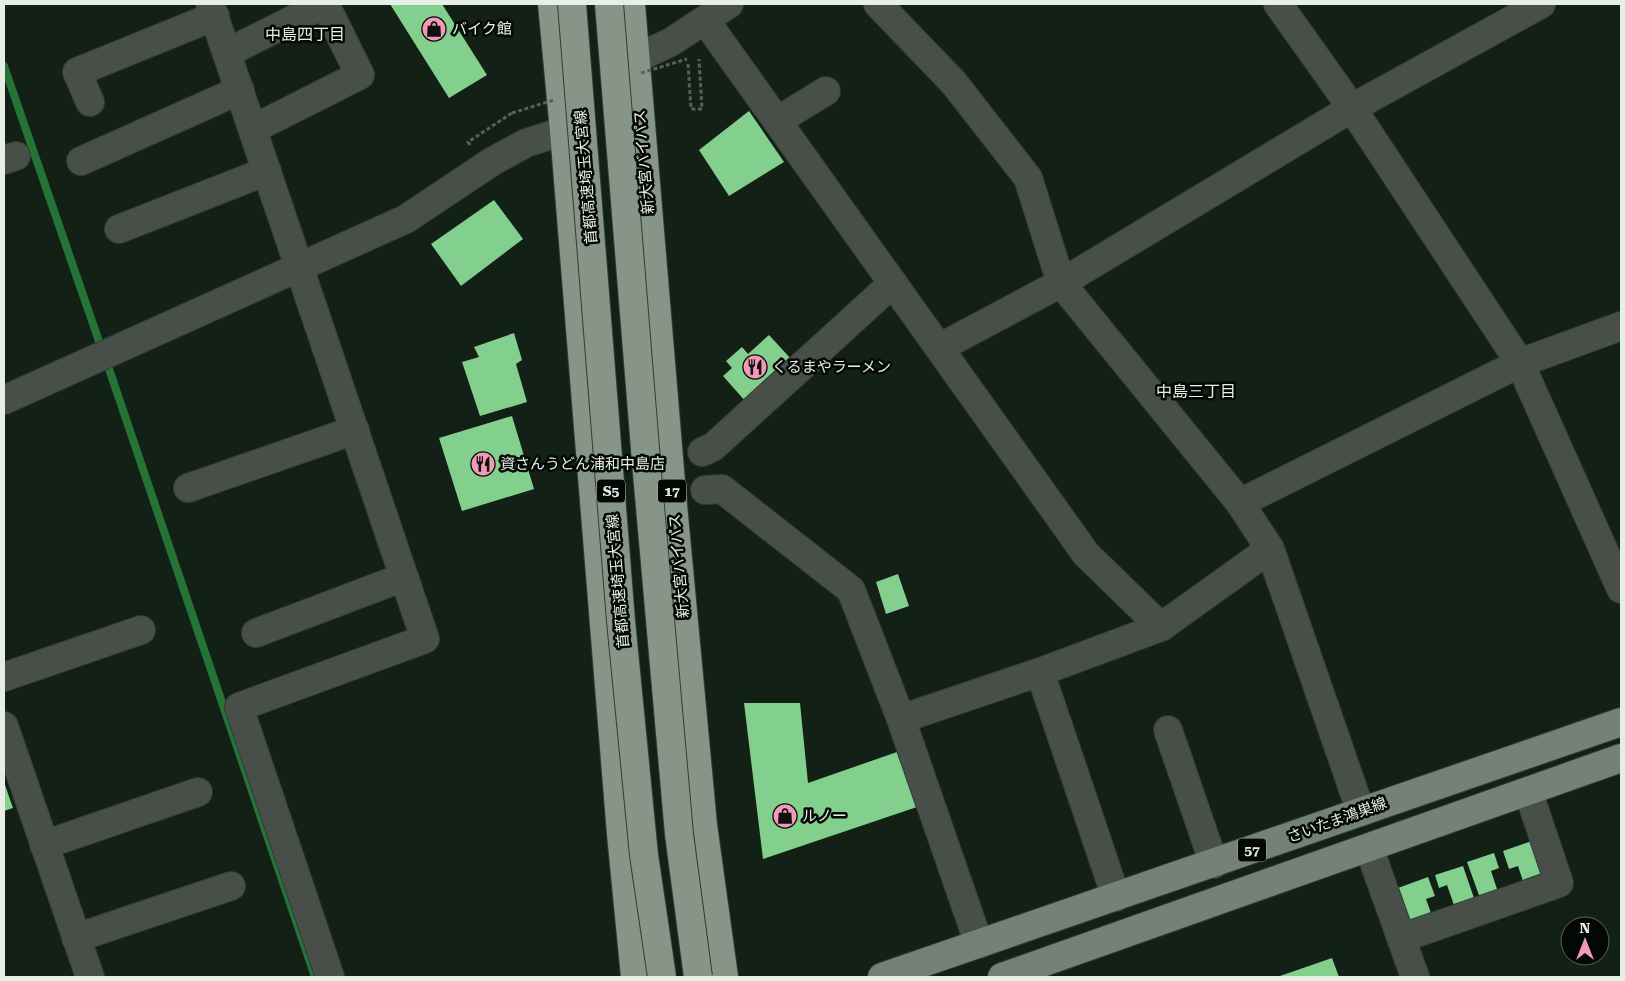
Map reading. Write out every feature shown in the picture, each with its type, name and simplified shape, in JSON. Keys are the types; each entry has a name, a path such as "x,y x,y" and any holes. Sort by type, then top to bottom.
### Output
{"highway":[{"name":"S5","path":"609,4 647,473 679,834 698,977"},
{"name":"新大宮バイパス","path":"631,4 672,494 703,825 724,977"},
{"path":"554,6 621,834 635,977"},
{"name":"首都高速埼玉大宮線","path":"554,6 621,621 644,855 662,977"}],"main road":[{"name":"さいたま鴻巣線","path":"882,977 1621,722"},
{"name":"57","path":"1002,977 1621,758"}],"street":[{"path":"227,53 325,4 360,75 253,129"},
{"path":"635,59 670,42 729,4"},
{"path":"878,4 954,83 1028,178 1061,284 1240,503 1270,549 1361,812"},
{"path":"1278,4 1352,108 1520,363 1621,589"},
{"path":"939,348 1061,284 1352,108 1540,4"},
{"path":"90,102 77,72 212,10 425,639 239,707 330,977"},
{"path":"705,20 1086,554 1161,627"},
{"path":"81,161 240,90"},
{"path":"777,122 826,91"},
{"path":"4,400 406,219 493,161 526,143 564,131"},
{"path":"119,229 267,171"},
{"path":"702,452 713,447 893,283"},
{"path":"1240,503 1520,363 1621,326"},
{"path":"188,488 355,430"},
{"path":"705,490 722,489 851,590 901,720 979,944"},
{"path":"901,720 1040,672 1161,627 1270,549"},
{"path":"256,633 404,577"},
{"path":"4,677 141,630"},
{"path":"1040,672 1116,897"},
{"path":"4,726 90,977"},
{"path":"1168,730 1214,864"},
{"path":"1402,938 1559,883 1528,791"},
{"path":"44,845 198,792"},
{"path":"1370,848 1415,977"},
{"path":"76,938 230,886"}],"path":[{"path":"687,59 691,110 702,109 699,58"}],"building":[{"path":"390,4 442,4 487,75 449,98"},
{"path":"749,111 784,162 729,196 699,150"},
{"path":"494,200 523,239 461,286 431,244"},
{"path":"514,333 522,360 516,364 527,402 480,416 462,362 479,357 474,347"},
{"path":"769,335 792,360 746,402 723,376 732,368 726,361 742,347 748,354"},
{"path":"512,416 534,489 462,511 439,438"},
{"path":"898,574 909,606 886,614 876,582"},
{"path":"744,703 800,703 808,783 897,752 917,807 763,859"},
{"path":"4,782 13,808 4,811"},
{"path":"1532,841 1544,874 1523,881 1518,866 1509,869 1503,851"},
{"path":"1494,853 1499,868 1491,871 1498,892 1480,898 1467,862"},
{"path":"1463,866 1475,901 1455,908 1447,885 1439,888 1435,875"},
{"path":"1428,877 1435,896 1426,899 1432,916 1411,923 1398,888"},
{"path":"1332,958 1339,977 1277,977"}],"waterway":[{"path":"4,66 102,350"},
{"path":"106,360 315,977"}],"place":[{"name":"バイク館","path":"434,29"},
{"name":"くるまやラーメン","path":"755,367"},
{"name":"資さんうどん浦和中島店","path":"483,464"},
{"name":"ルノー","path":"785,816"}],"district":[{"name":"中島四丁目","path":"305,34"},
{"name":"中島三丁目","path":"1196,391"}]}
